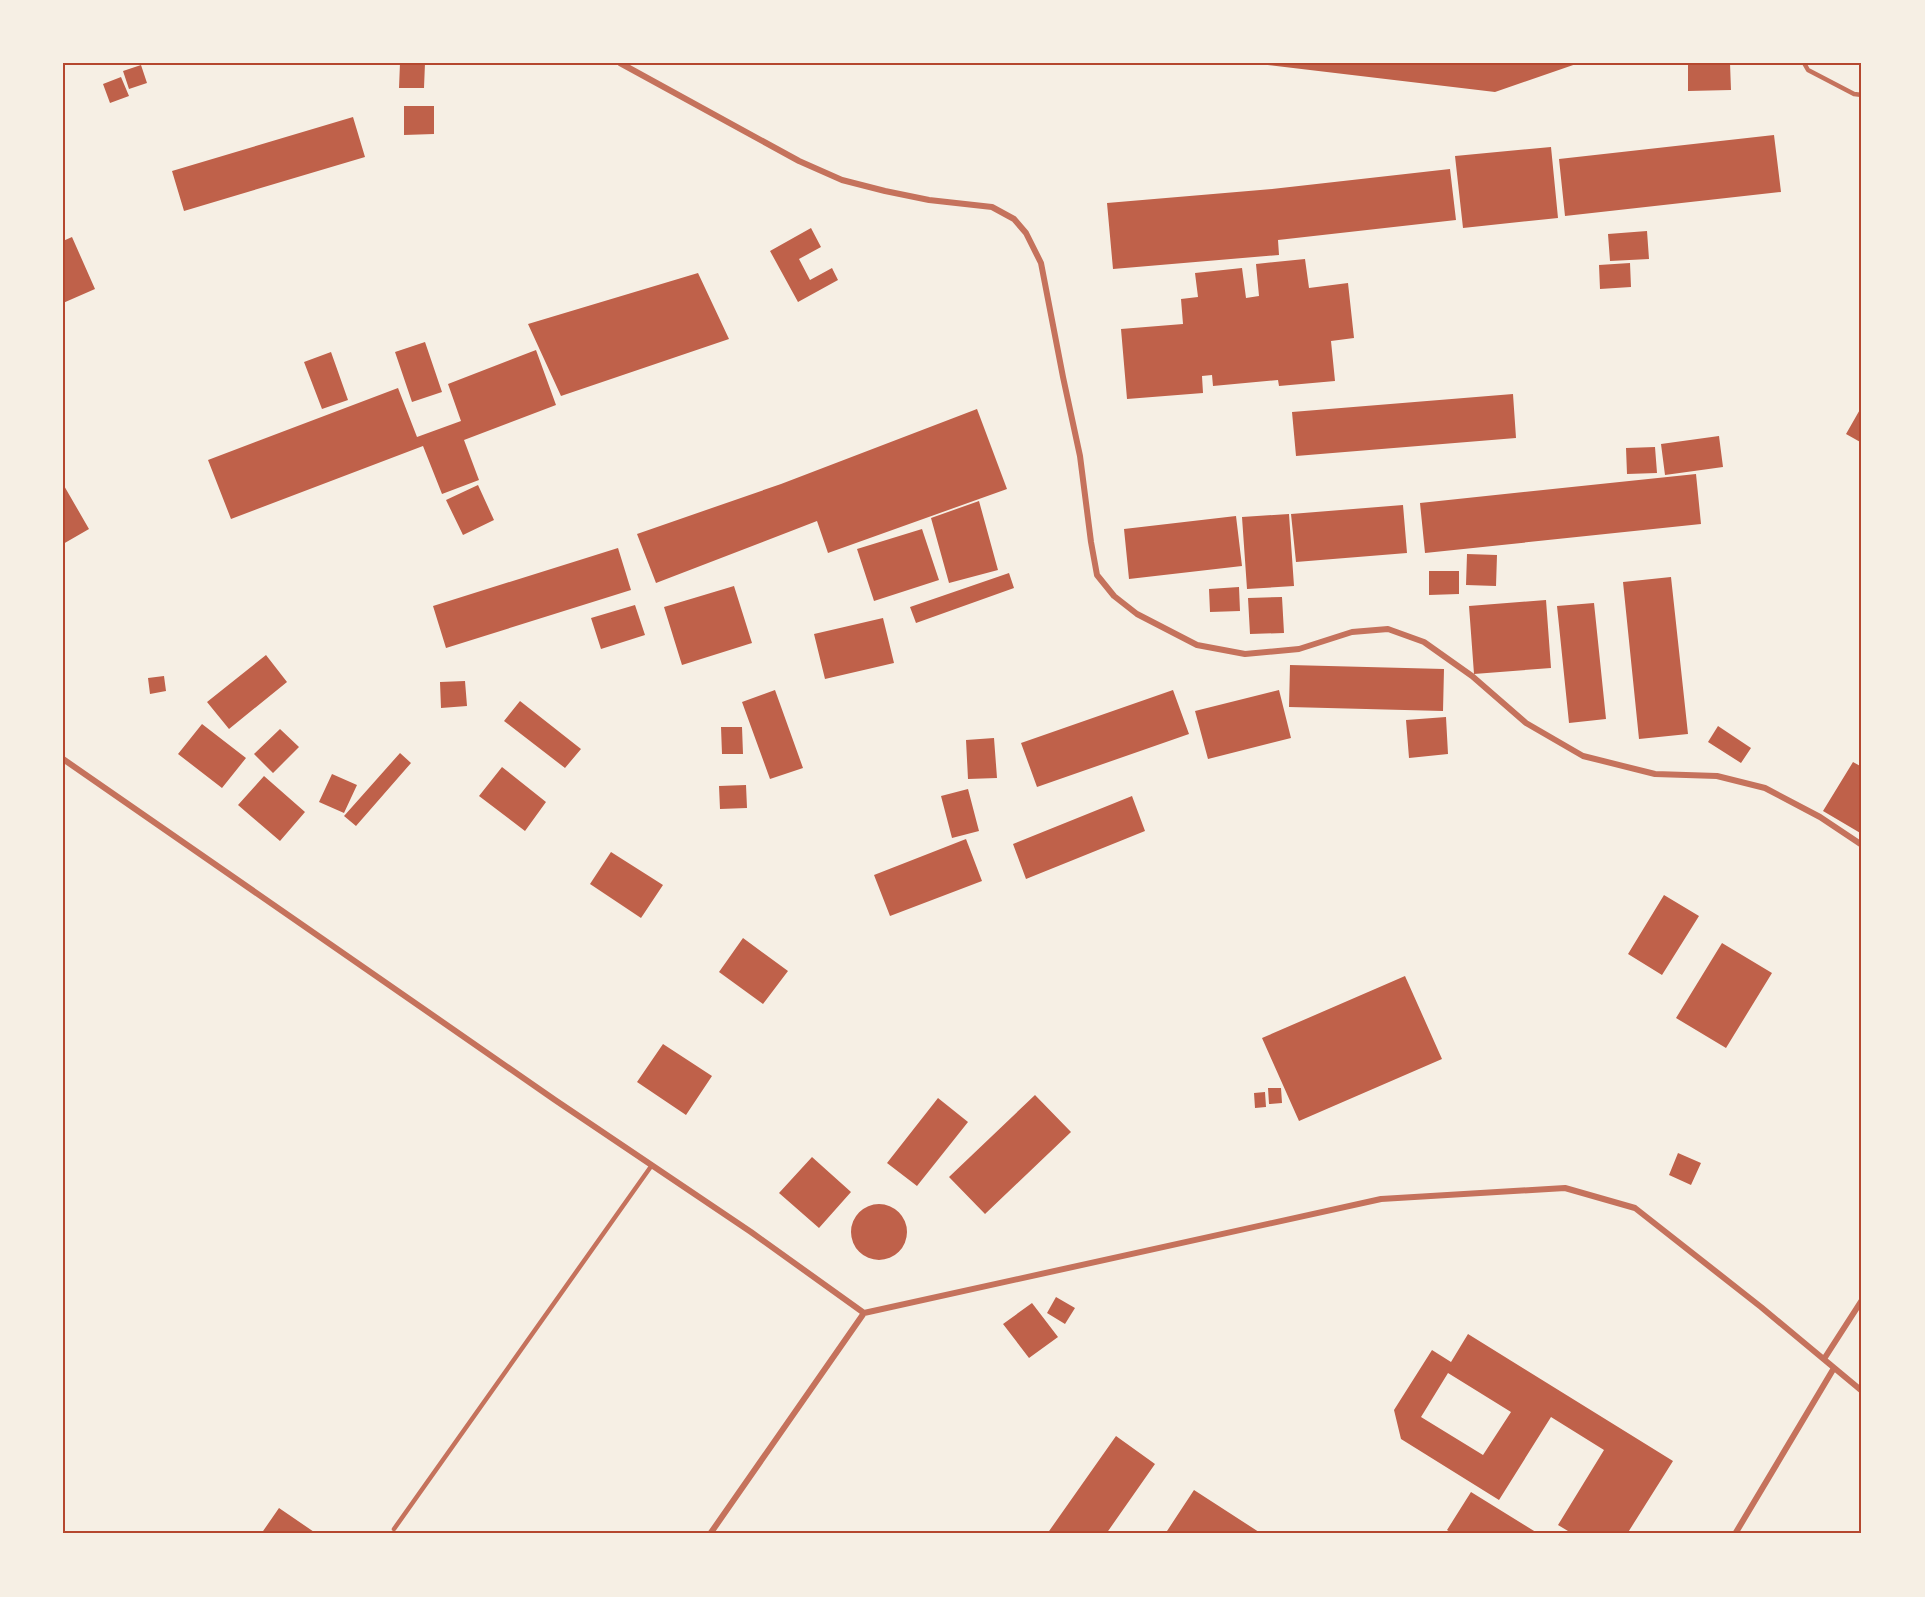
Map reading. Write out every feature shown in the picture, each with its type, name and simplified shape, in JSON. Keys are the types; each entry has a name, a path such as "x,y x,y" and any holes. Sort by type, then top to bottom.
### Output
{"street":[{"path":"620,63 799,161 842,180 929,200 992,207 1014,219 1026,233 1041,263 1080,456 1097,575 1114,596 1137,614 1197,645 1245,654 1299,649 1352,632 1388,629 1424,642 1472,676 1526,723 1583,756 1655,774 1717,776 1765,788 1820,817 1862,845"},
{"path":"63,759 751,1232 864,1313"},
{"path":"710,1534 864,1313 1381,1198 1565,1188 1635,1208 1761,1307 1862,1391"},
{"path":"1824,1359 1862,1300"},
{"path":"1735,1534 1834,1368"}],"lane":[{"path":"1804,63 1808,70 1854,94 1862,95"},
{"path":"394,1529 652,1165"}],"building":[{"path":"400,63 425,63 424,88 399,88"},
{"path":"1260,63 1579,63 1495,92"},
{"path":"1688,63 1730,63 1731,90 1688,91"},
{"path":"141,65 147,83 129,89 123,71"},
{"path":"121,77 129,96 110,103 103,84"},
{"path":"404,106 434,106 434,134 404,135"},
{"path":"353,117 365,157 184,211 172,171"},
{"path":"1774,135 1781,192 1565,216 1559,159"},
{"path":"1551,147 1558,218 1463,228 1455,156"},
{"path":"1450,169 1456,220 1278,240 1279,255 1113,269 1107,203 1272,189"},
{"path":"811,228 821,247 799,259 810,280 832,268 838,280 798,302 770,251"},
{"path":"1647,231 1649,259 1610,261 1608,234"},
{"path":"72,237 95,289 63,303 63,241"},
{"path":"1305,259 1309,288 1348,283 1354,338 1331,341 1335,381 1279,386 1278,380 1213,386 1212,375 1202,376 1203,393 1127,399 1121,329 1183,324 1181,299 1198,297 1195,273 1242,268 1246,298 1259,296 1256,264"},
{"path":"1630,263 1631,287 1600,289 1599,265"},
{"path":"698,273 729,339 561,396 528,324"},
{"path":"425,342 442,392 412,402 395,352"},
{"path":"536,350 556,405 464,440 479,480 442,494 423,446 231,519 208,460 398,388 417,437 461,421 448,384"},
{"path":"331,352 348,400 322,409 304,362"},
{"path":"1513,394 1516,438 1296,456 1292,412"},
{"path":"1862,406 1862,443 1846,434"},
{"path":"977,409 1007,489 828,553 817,521 656,583 637,534 781,484"},
{"path":"1719,436 1723,467 1665,475 1661,444"},
{"path":"1655,447 1657,473 1627,474 1626,448"},
{"path":"1696,474 1701,524 1425,553 1420,503"},
{"path":"63,484 89,529 63,544"},
{"path":"478,485 494,520 463,535 446,500"},
{"path":"979,501 998,570 949,583 931,518"},
{"path":"1403,505 1407,553 1296,562 1291,514"},
{"path":"1289,514 1294,586 1247,589 1242,517"},
{"path":"1236,516 1242,566 1129,579 1124,529"},
{"path":"922,529 939,580 874,601 857,549"},
{"path":"618,548 631,590 446,648 433,606"},
{"path":"1467,554 1497,555 1496,586 1466,585"},
{"path":"1429,571 1459,571 1459,594 1429,595"},
{"path":"1009,573 1014,588 916,623 910,607"},
{"path":"1671,577 1688,734 1639,739 1623,582"},
{"path":"734,586 752,643 682,665 664,607"},
{"path":"1239,587 1240,611 1210,612 1209,589"},
{"path":"1282,597 1284,633 1250,634 1248,598"},
{"path":"1546,600 1551,668 1474,674 1469,606"},
{"path":"1594,603 1606,719 1569,723 1557,606"},
{"path":"635,605 645,635 601,649 591,618"},
{"path":"883,618 894,663 825,679 814,634"},
{"path":"266,655 287,682 229,729 207,702"},
{"path":"1290,665 1444,669 1443,711 1289,707"},
{"path":"164,676 166,691 150,694 148,678"},
{"path":"465,681 467,706 441,708 440,682"},
{"path":"775,690 803,768 770,779 742,702"},
{"path":"1173,690 1189,734 1037,787 1021,743"},
{"path":"1279,690 1291,738 1208,759 1195,711"},
{"path":"520,701 581,749 565,768 504,721"},
{"path":"1446,717 1448,754 1409,758 1406,720"},
{"path":"202,724 246,758 222,788 178,754"},
{"path":"1718,726 1751,748 1741,763 1708,742"},
{"path":"721,727 742,727 743,754 722,754"},
{"path":"280,729 299,747 273,773 254,754"},
{"path":"994,738 997,778 968,779 966,740"},
{"path":"400,753 411,763 356,826 344,816"},
{"path":"1853,762 1862,767 1862,834 1823,811"},
{"path":"502,767 546,802 525,831 479,796"},
{"path":"332,774 357,785 344,813 319,802"},
{"path":"264,776 305,812 280,841 238,805"},
{"path":"746,785 747,808 720,809 719,786"},
{"path":"968,789 979,831 952,838 941,796"},
{"path":"1132,796 1145,831 1026,879 1013,844"},
{"path":"966,839 982,881 890,916 874,875"},
{"path":"611,852 663,885 641,918 590,884"},
{"path":"1664,895 1699,916 1662,975 1628,954"},
{"path":"743,938 788,971 763,1004 719,972"},
{"path":"1722,943 1772,973 1726,1048 1676,1018"},
{"path":"1405,976 1442,1059 1299,1121 1262,1038"},
{"path":"663,1044 712,1076 686,1115 637,1082"},
{"path":"1268,1088 1281,1088 1282,1103 1269,1104"},
{"path":"1265,1092 1266,1107 1255,1108 1254,1093"},
{"path":"1035,1095 1071,1132 985,1214 949,1177"},
{"path":"938,1098 968,1122 917,1186 887,1163"},
{"path":"1678,1153 1701,1163 1691,1185 1669,1175"},
{"path":"812,1157 851,1192 819,1228 779,1193"},
{"path":"879,1204 890,1206 899,1212 905,1221 907,1232 905,1243 899,1252 890,1258 879,1260 868,1258 859,1252 853,1243 851,1232 853,1221 859,1212 868,1206"},
{"path":"1056,1297 1075,1308 1065,1324 1047,1313"},
{"path":"1032,1303 1058,1337 1029,1358 1003,1324"},
{"path":"1468,1334 1673,1461 1627,1534 1573,1534 1558,1525 1604,1450 1551,1417 1499,1500 1401,1439 1394,1410 1432,1350 1451,1362","holes":["1448,1373 1511,1412 1483,1455 1421,1417"]},
{"path":"1116,1436 1155,1464 1106,1534 1047,1534"},
{"path":"1194,1490 1262,1534 1172,1534 1167,1531"},
{"path":"1471,1492 1539,1534 1453,1534 1447,1530"},
{"path":"279,1508 317,1534 261,1534"}]}
